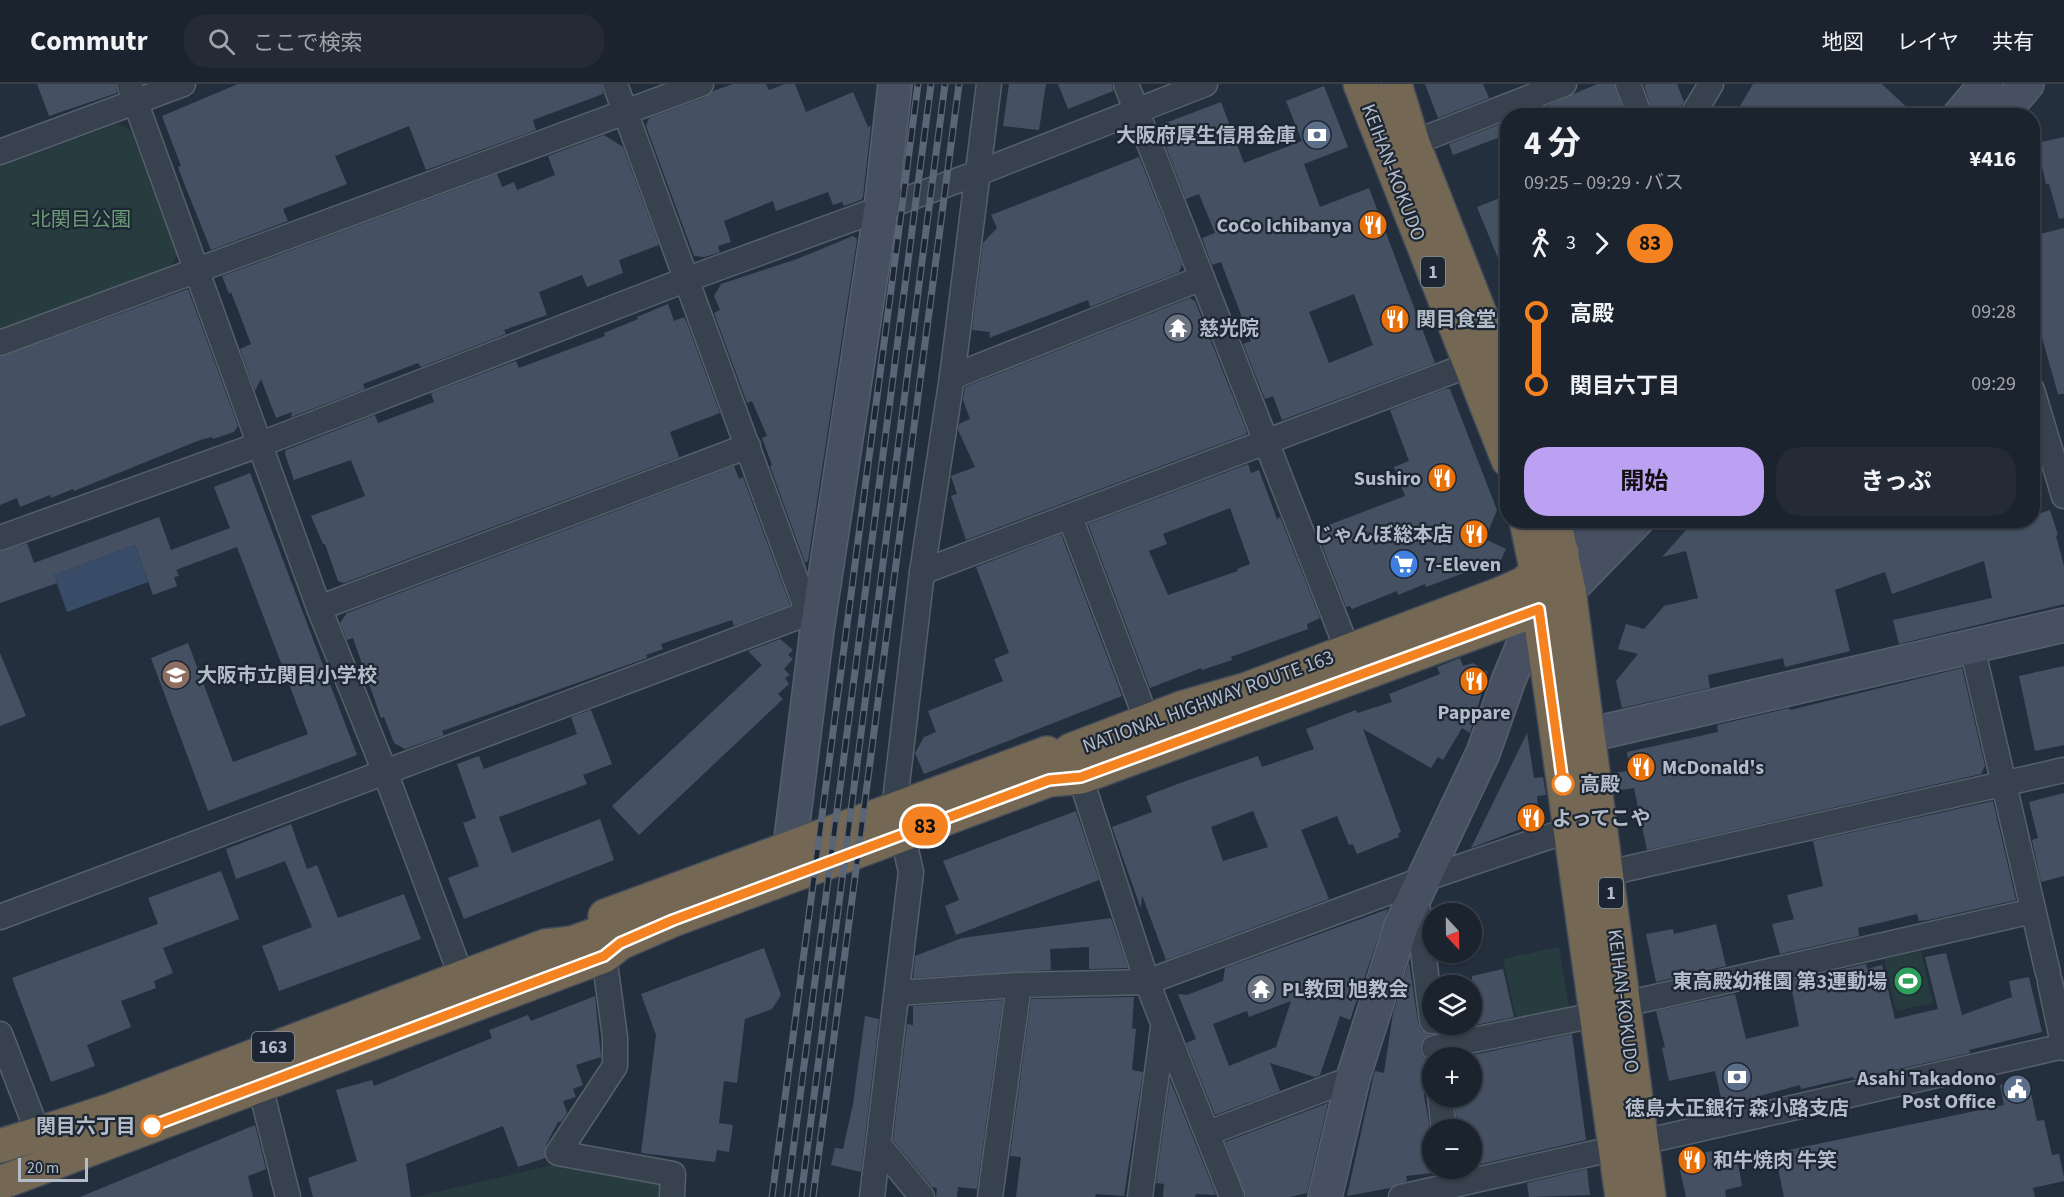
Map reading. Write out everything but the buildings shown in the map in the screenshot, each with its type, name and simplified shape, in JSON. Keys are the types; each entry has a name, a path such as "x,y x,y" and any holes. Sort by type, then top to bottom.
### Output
{"highway":[{"name":"KEIHAN-KOKUDO","path":"1360,84 1500,441"},
{"name":"KEIHAN-KOKUDO","path":"1395,84 1413,143 1499,329"},
{"name":"KEIHAN-KOKUDO","path":"1528,528 1537,573 1539,609 1595,1015 1628,1144 1649,1197"},
{"name":"KEIHAN-KOKUDO","path":"1556,528 1569,590 1625,1004 1628,1144 1622,1197"},
{"name":"163","path":"1537,573 1562,552"},
{"name":"NATIONAL HIGHWAY ROUTE 163","path":"0,1146 111,1110 256,1071 604,956 620,943 673,920 1049,780 1147,721 1247,689 1500,594 1522,584 1537,573"},
{"name":"NATIONAL HIGHWAY ROUTE 163","path":"0,1183 462,978 545,946 572,943 1045,769 1076,764 1539,609 1569,590"},
{"name":"163","path":"545,946 567,930 1040,754 1076,764 1055,795 624,955 604,956"}],"street":[{"path":"0,152 132,92 183,84"},
{"path":"615,84 627,112 685,280 814,610"},
{"path":"0,343 700,84"},
{"path":"790,847 814,610 881,208 895,84"},
{"path":"902,806 896,793 922,572 952,377 989,84"},
{"path":"1126,84 1348,651"},
{"path":"0,538 261,444 685,280 978,173 1205,84"},
{"path":"1503,108 1564,84"},
{"path":"1628,84 1637,108"},
{"path":"1697,108 1711,84"},
{"path":"1966,108 1986,84"},
{"path":"2007,108 2027,84"},
{"path":"132,92 319,608 385,772 462,978"},
{"path":"1413,143 1500,109"},
{"path":"952,377 1202,278"},
{"path":"922,572 1268,443 1469,365"},
{"path":"2040,416 2064,496"},
{"path":"319,608 748,446"},
{"path":"1070,517 1147,721"},
{"path":"1325,1197 1353,1078 1401,926 1483,753 1509,679 1562,552 1584,528"},
{"path":"1569,590 1629,528"},
{"path":"0,917 814,610"},
{"path":"1589,735 2064,625"},
{"path":"1401,1197 1451,1183 2064,1046 1972,647"},
{"path":"1076,764 1147,982 1232,1197"},
{"path":"1608,873 2064,770"},
{"path":"897,993 1018,985 1147,982 1420,888 1569,830"},
{"path":"872,1197 911,872 906,850"},
{"path":"1420,888 1434,1038 1595,1015"},
{"path":"1625,1004 2033,911"},
{"path":"604,956 615,1037 615,1066 558,1153 673,1174 672,1197"},
{"path":"990,1197 1018,985"},
{"path":"1140,1197 1164,1026"},
{"path":"0,1034 38,1133"},
{"path":"256,1071 288,1197"},
{"path":"1208,1133 1353,1078"},
{"path":"879,1145 921,1197"}],"green space":[{"name":"北関目公園","path":"117,124 131,130 177,254 171,267 0,330 0,167"},
{"path":"1559,947 1570,1013 1517,1023 1503,959"},
{"name":"東高殿幼稚園 第3運動場","path":"1921,951 1933,1003 1896,1011 1884,959"},
{"path":"557,1164 658,1177 664,1185 664,1197 415,1197"}],"water":[{"path":"135,545 148,582 67,612 54,575"}],"railway":[{"path":"772,1197 918,84"},
{"path":"787,1197 931,84"},
{"path":"801,1197 945,84"},
{"path":"813,1197 959,84"}],"bus line":[{"name":"83","path":"152,1126 604,956 620,943 673,920 1049,780 1081,777 1539,609 1563,784"}],"place":[{"name":"大阪府厚生信用金庫","path":"1317,135"},
{"name":"CoCo Ichibanya","path":"1373,225"},
{"name":"関目食堂","path":"1395,319"},
{"name":"慈光院","path":"1178,328"},
{"name":"Sushiro","path":"1442,478"},
{"name":"じゃんぼ総本店","path":"1474,534"},
{"name":"7-Eleven","path":"1404,564"},
{"name":"大阪市立関目小学校","path":"176,675"},
{"name":"Pappare","path":"1474,681"},
{"name":"McDonald's","path":"1641,767"},
{"name":"高殿","path":"1563,784"},
{"name":"よってこや","path":"1531,818"},
{"name":"東高殿幼稚園 第3運動場","path":"1908,981"},
{"name":"PL教団 旭教会","path":"1261,989"},
{"name":"徳島大正銀行 森小路支店","path":"1737,1077"},
{"name":"Asahi Takadono Post Office","path":"2017,1089"},
{"name":"関目六丁目","path":"152,1126"},
{"name":"和牛焼肉 牛笑","path":"1692,1160"}]}
